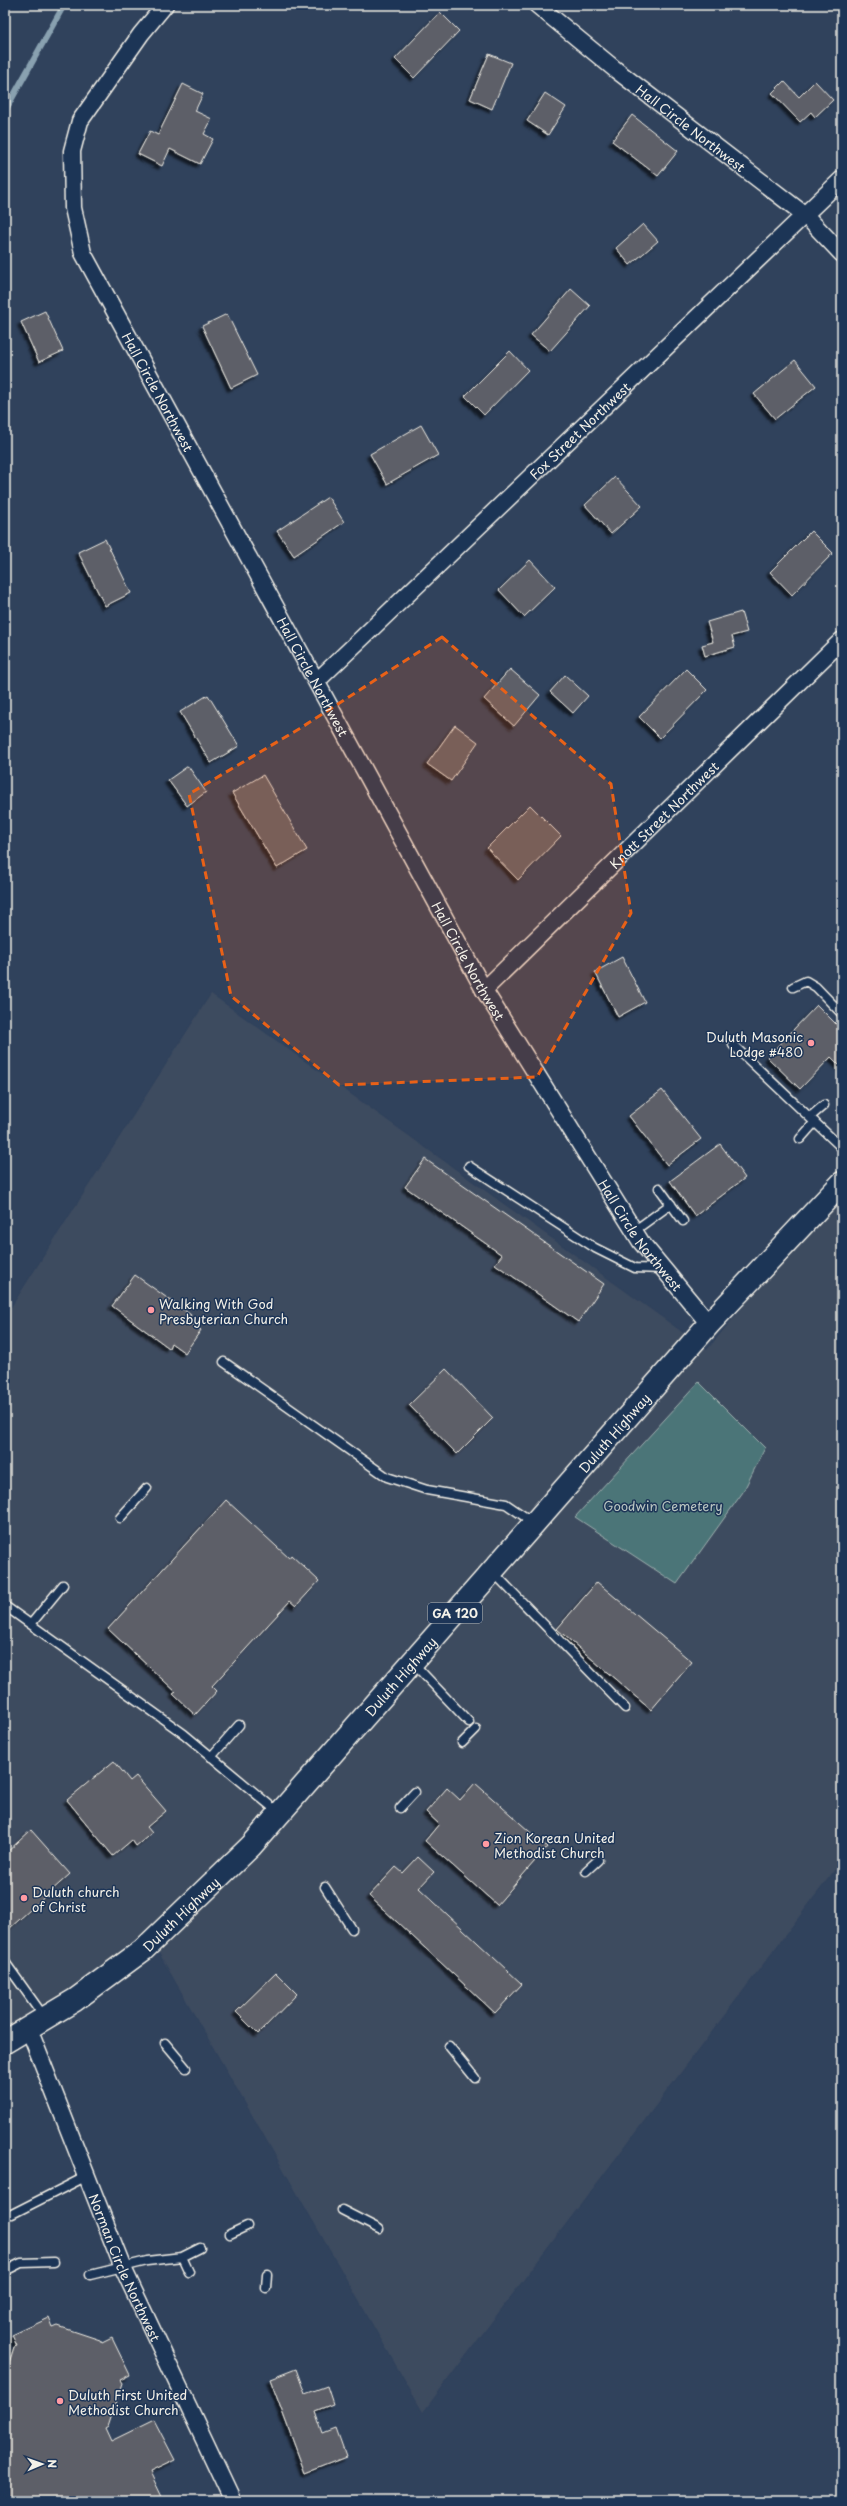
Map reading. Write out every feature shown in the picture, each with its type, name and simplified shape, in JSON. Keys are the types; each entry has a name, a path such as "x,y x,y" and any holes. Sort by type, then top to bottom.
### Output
{"main road":[{"name":"Duluth Highway","path":"5,2042 37,2024 143,1950 251,1846 709,1324 842,1183"}],"street":[{"name":"Hall Circle Northwest","path":"165,5 141,34 80,121 72,151 73,208 83,253 122,327 317,680 484,990 634,1230 663,1269 709,1324"},
{"name":"Hall Circle Northwest","path":"537,5 616,70 805,215 842,254"},
{"name":"Fox Street Northwest","path":"317,680 842,179"},
{"name":"Knott Street Northwest","path":"484,990 842,640"},
{"name":"Norman Circle Northwest","path":"37,2024 87,2176 123,2268 234,2501"}],"lane":[{"path":"793,987 806,981 816,987 842,1014"},
{"path":"733,1045 842,1148"},
{"path":"800,1139 824,1105"},
{"path":"469,1166 595,1248 635,1268 663,1269"},
{"path":"659,1188 683,1221"},
{"path":"634,1230 671,1204"},
{"path":"224,1362 387,1477 427,1490 506,1504 534,1523"},
{"path":"120,1518 147,1488"},
{"path":"492,1570 625,1708"},
{"path":"31,1624 63,1585"},
{"path":"5,1606 184,1734 280,1814"},
{"path":"412,1662 469,1722"},
{"path":"211,1757 239,1725"},
{"path":"462,1743 476,1729"},
{"path":"400,1808 415,1792"},
{"path":"586,1871 598,1860"},
{"path":"325,1887 352,1929"},
{"path":"5,1962 37,2024"},
{"path":"165,2043 186,2068"},
{"path":"449,2046 475,2078"},
{"path":"12,2214 87,2176"},
{"path":"342,2210 379,2228"},
{"path":"230,2234 247,2226"},
{"path":"90,2274 123,2268 147,2261 182,2257 200,2248"},
{"path":"182,2257 189,2272"},
{"path":"5,2271 21,2263 54,2262"},
{"path":"266,2274 266,2288"}],"highlighted area":[{"path":"442,637 611,784 631,913 537,1077 339,1085 231,996 189,794 299,729"}],"shaded area":[{"path":"211,994 707,1350 842,1187 842,1860 423,2412 158,1951 5,2052 5,1317"}],"green space":[{"name":"Goodwin Cemetery","path":"699,1382 765,1448 743,1492 677,1584 575,1517"}],"building":[{"path":"440,12 459,31 414,78 395,59"},
{"path":"489,54 511,63 492,109 470,99"},
{"path":"784,81 799,97 815,81 833,100 815,117 811,112 800,122 772,93"},
{"path":"183,84 203,94 195,111 212,119 204,134 213,139 200,164 170,149 162,166 138,154 150,131 158,135"},
{"path":"545,93 566,107 548,135 527,121"},
{"path":"632,115 678,151 658,176 612,141"},
{"path":"643,224 658,241 630,265 616,248"},
{"path":"571,289 590,306 550,351 531,335"},
{"path":"45,311 63,351 39,362 21,322"},
{"path":"227,314 257,375 231,388 202,326"},
{"path":"510,351 528,370 484,415 465,396"},
{"path":"795,360 816,386 775,419 754,394"},
{"path":"421,425 438,455 387,484 370,454"},
{"path":"615,477 642,506 611,534 585,505"},
{"path":"328,497 344,522 294,556 277,531"},
{"path":"811,531 833,553 792,595 770,572"},
{"path":"105,539 131,593 105,606 78,552"},
{"path":"530,560 555,587 524,617 499,590"},
{"path":"741,612 747,632 732,636 735,647 705,656 702,645 713,642 707,622"},
{"path":"510,669 540,695 514,726 484,699"},
{"path":"686,669 707,690 660,738 639,717"},
{"path":"565,675 588,696 573,713 550,692"},
{"path":"208,695 239,746 211,763 180,712"},
{"path":"455,725 478,742 451,781 427,764"},
{"path":"188,766 206,792 187,806 168,780"},
{"path":"263,775 307,850 277,868 232,793"},
{"path":"530,805 561,836 518,880 487,848"},
{"path":"622,957 645,1002 618,1017 595,972"},
{"name":"Duluth Masonic Lodge #480","path":"817,1005 842,1030 842,1068 831,1057 800,1089 767,1057"},
{"path":"662,1090 701,1139 667,1165 629,1116"},
{"path":"720,1144 745,1178 695,1216 670,1181"},
{"path":"425,1159 604,1284 578,1322 495,1264 502,1255 405,1187"},
{"name":"Walking With God Presbyterian Church","path":"135,1275 191,1315 187,1321 201,1330 185,1353 171,1343 169,1348 112,1306"},
{"path":"446,1369 493,1418 457,1454 409,1405"},
{"path":"226,1500 289,1558 291,1555 319,1581 296,1606 290,1601 212,1686 217,1691 195,1715 173,1694 176,1692 108,1629"},
{"path":"597,1582 692,1662 651,1710 557,1629"},
{"path":"114,1761 130,1781 136,1776 166,1811 147,1827 152,1833 136,1846 132,1840 113,1856 67,1800"},
{"name":"Zion Korean United Methodist Church","path":"475,1783 547,1847 497,1905 425,1841 439,1824 426,1812 447,1788 460,1800"},
{"name":"Duluth church of Christ","path":"31,1830 70,1874 10,1928 5,1922 5,1854"},
{"path":"418,1857 434,1872 419,1888 522,1984 495,2013 369,1896 396,1867 403,1873"},
{"path":"276,1973 297,1994 258,2034 236,2012"},
{"name":"Duluth First United Methodist Church","path":"49,2318 53,2328 58,2326 100,2340 102,2343 112,2338 130,2375 120,2380 122,2383 108,2426 105,2428 111,2441 154,2420 175,2460 150,2472 164,2501 5,2501 5,2376 14,2347 17,2346 12,2335"},
{"path":"296,2369 305,2394 327,2386 333,2404 315,2411 323,2434 336,2429 346,2457 305,2473 270,2379"}],"waterway":[{"path":"5,111 64,5"}],"place":[{"name":"Duluth Masonic Lodge #480","path":"811,1043"},
{"name":"Walking With God Presbyterian Church","path":"151,1310"},
{"name":"Zion Korean United Methodist Church","path":"486,1844"},
{"name":"Duluth church of Christ","path":"24,1898"},
{"name":"Duluth First United Methodist Church","path":"60,2401"}]}
